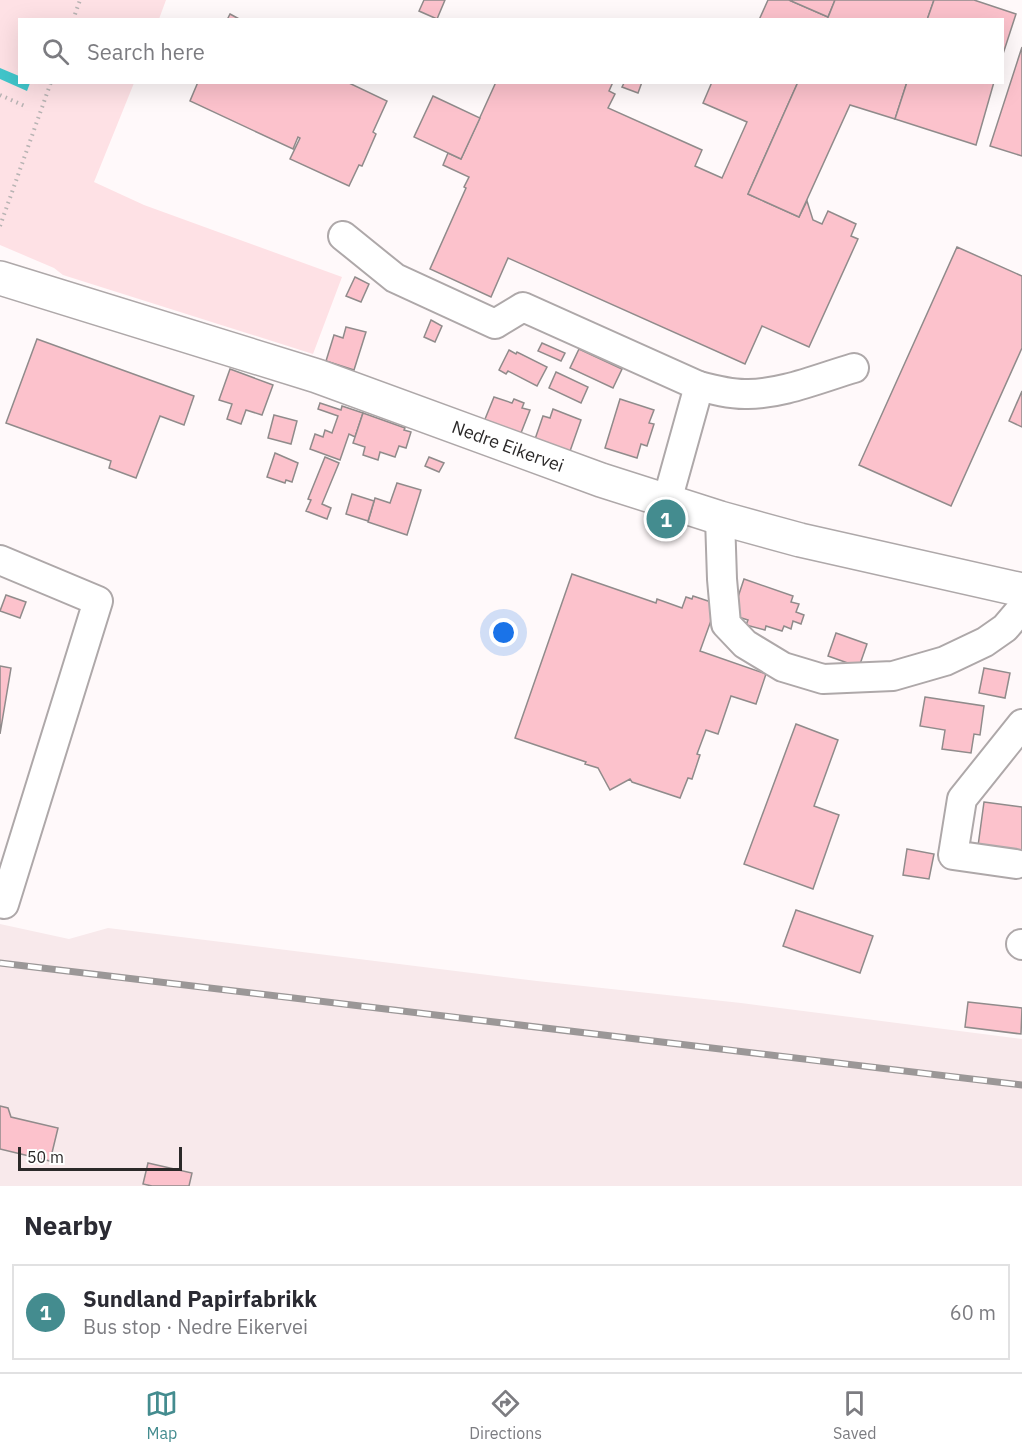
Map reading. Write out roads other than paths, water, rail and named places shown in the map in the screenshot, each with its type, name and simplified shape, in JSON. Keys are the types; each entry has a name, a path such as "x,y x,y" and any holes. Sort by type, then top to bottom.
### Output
{"main road":[{"name":"Nedre Eikervei","path":"0,278 317,376 601,480 720,518 800,540 1022,590"}],"lane":[{"path":"343,236 395,278 495,324 523,307 699,386 723,392 746,394 772,392 854,368"},
{"path":"667,501 699,386"},
{"path":"720,518 726,624 745,644 783,667 823,679 893,676 945,661 985,642 1005,628 1022,608"},
{"path":"0,560 98,601 4,904 0,903"},
{"path":"1016,864 953,855 962,799 1022,724"}],"water":[{"path":"0,68 18,76 18,84 30,84 27,91 0,79"}],"railway":[{"path":"0,963 1022,1085"}],"place":[{"name":"Sundland Papirfabrikk","path":"666,519"}]}
